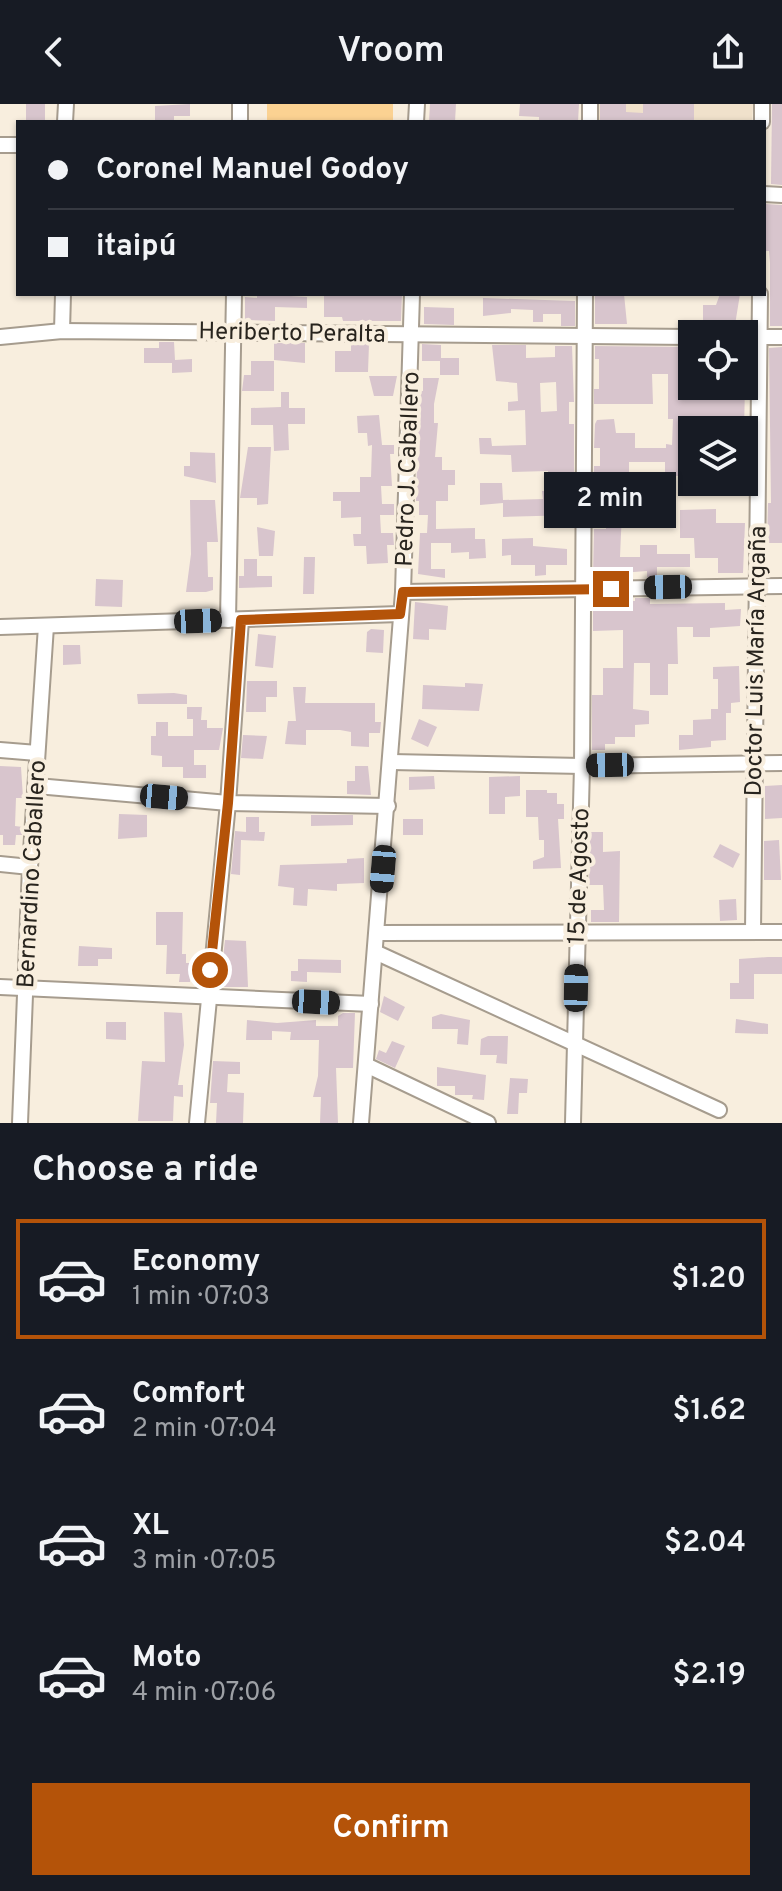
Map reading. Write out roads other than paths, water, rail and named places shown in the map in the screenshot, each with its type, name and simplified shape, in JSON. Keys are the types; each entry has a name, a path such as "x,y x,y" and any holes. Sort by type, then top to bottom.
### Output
{"street":[{"path":"62,331 63,296"},
{"path":"197,1123 228,803 234,620 234,296"},
{"name":"Pedro J. Caballero","path":"361,1123 392,762 403,592 412,296"},
{"name":"15 de Agosto","path":"573,1123 582,766 585,296"},
{"name":"Doctor Luis María Argaña","path":"753,932 760,296"},
{"name":"Heriberto Peralta","path":"0,337 62,331 678,337"},
{"path":"760,337 782,337"},
{"path":"403,592 782,586"},
{"path":"0,627 400,614"},
{"name":"Bernardino Caballero","path":"20,1123 30,867 46,626"},
{"path":"0,750 37,753"},
{"path":"392,762 582,766 782,763"},
{"path":"37,786 228,803 388,806"},
{"path":"0,864 30,867"},
{"path":"377,933 782,932"},
{"path":"375,952 719,1110"},
{"path":"0,987 371,1004"},
{"path":"366,1065 488,1123"}]}
